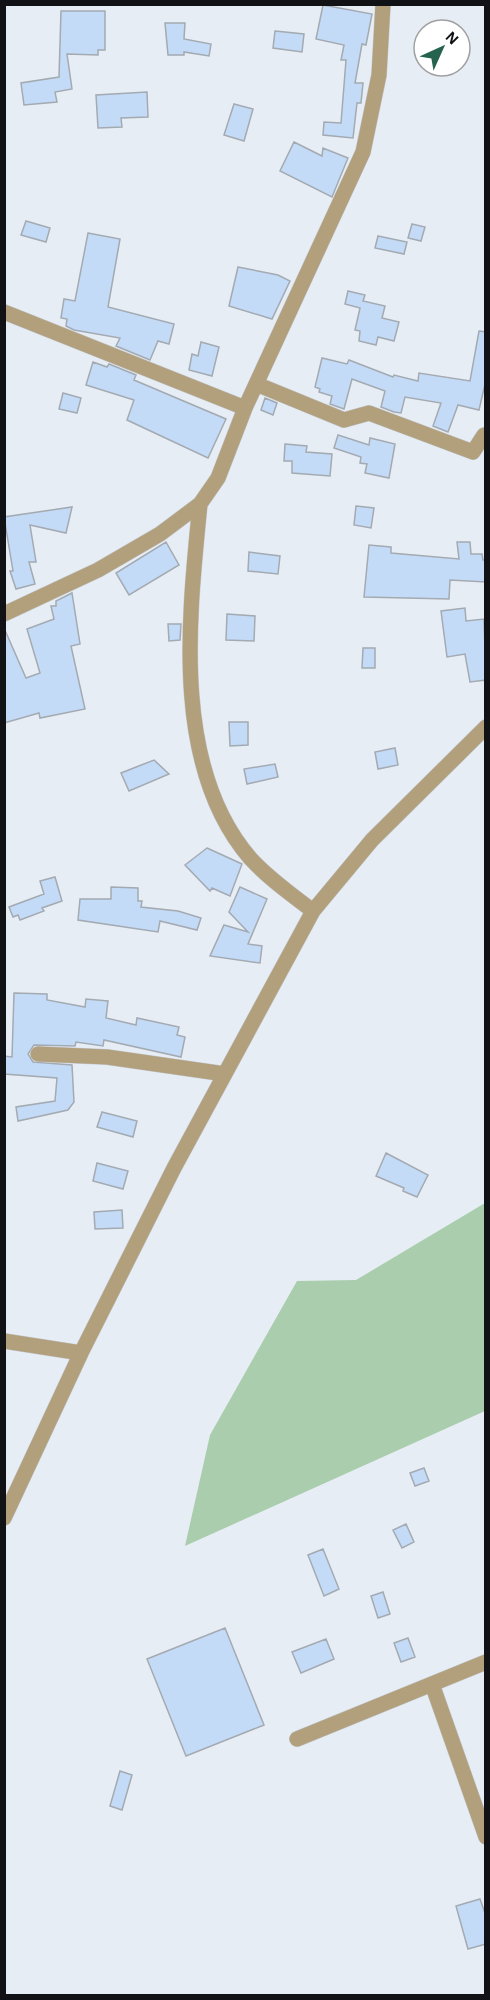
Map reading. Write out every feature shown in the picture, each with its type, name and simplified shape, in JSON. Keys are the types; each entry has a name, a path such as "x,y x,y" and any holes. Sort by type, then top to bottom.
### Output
{"street":[{"path":"4,614 98,570 160,534 200,504 218,478 245,408 363,152 379,75 383,4"},
{"path":"4,312 245,408"},
{"path":"256,384 344,420 369,413 473,452 484,435"},
{"path":"200,504 192,585 192,717 205,771 218,810 250,858 313,911"},
{"path":"4,1518 10,1495 81,1353 225,1074 313,911 372,840 486,727"},
{"path":"38,1054 108,1057 225,1074"},
{"path":"4,1341 81,1353"},
{"path":"297,1739 486,1662"},
{"path":"432,1684 486,1837"}],"green space":[{"path":"485,1203 485,1411 185,1546 210,1435 297,1281 356,1280"}],"building":[{"path":"323,5 372,14 366,45 362,44 355,83 363,83 361,103 357,103 353,138 323,135 324,122 341,123 346,60 341,60 344,45 316,39"},
{"path":"61,11 105,11 105,50 98,50 98,55 67,54 72,89 55,92 57,102 24,105 21,83 59,77"},
{"path":"165,23 185,23 184,39 211,44 209,56 184,52 184,55 168,55"},
{"path":"275,31 304,34 302,52 273,48"},
{"path":"147,92 148,117 121,118 122,127 98,128 96,95"},
{"path":"234,104 253,109 244,141 224,135"},
{"path":"294,142 322,156 323,148 348,158 332,197 280,171"},
{"path":"26,221 50,228 46,242 21,235"},
{"path":"412,224 425,227 421,241 408,238"},
{"path":"88,233 120,239 108,307 174,324 169,344 158,341 150,360 116,346 120,338 74,330 66,326 67,319 61,318 64,299 75,301"},
{"path":"378,236 407,242 404,254 375,248"},
{"path":"238,267 278,275 290,281 272,319 229,306"},
{"path":"348,291 365,295 363,301 385,306 382,318 399,322 394,341 378,337 376,345 359,341 360,331 355,330 360,308 345,304"},
{"path":"479,331 486,332 486,380 479,410 458,405 448,432 433,426 441,403 405,397 401,413 394,412 381,407 385,391 352,379 344,409 330,404 332,396 319,392 320,389 315,387 322,358 347,364 349,360 393,377 394,375 418,381 419,373 470,381"},
{"path":"201,342 219,347 212,376 189,370 192,354 198,356"},
{"path":"93,362 107,367 109,364 136,375 134,380 226,419 208,458 127,420 134,400 86,385"},
{"path":"63,393 81,398 77,413 59,409"},
{"path":"265,398 277,403 273,415 261,410"},
{"path":"338,435 369,445 370,438 395,444 389,478 365,473 367,464 360,463 361,457 334,448"},
{"path":"285,444 307,446 306,452 332,454 330,476 292,473 292,461 284,461"},
{"path":"356,506 374,508 371,528 354,525"},
{"path":"72,507 66,533 30,525 36,562 29,562 35,584 16,589 10,571 13,571 4,517"},
{"path":"166,542 179,565 129,595 116,573"},
{"path":"457,542 470,542 471,554 482,554 483,560 486,560 486,582 450,580 449,599 364,597 369,545 391,547 391,553 459,559"},
{"path":"249,552 280,556 278,574 248,571"},
{"path":"72,593 80,644 71,646 85,709 40,718 39,713 4,723 4,628 26,678 40,673 27,629 54,619 51,606 56,606 56,601"},
{"path":"465,608 466,621 484,619 486,680 470,682 465,654 447,657 441,611"},
{"path":"227,614 255,616 254,641 226,640"},
{"path":"168,624 181,624 180,640 169,641"},
{"path":"363,648 375,648 375,668 362,668"},
{"path":"229,722 248,722 248,745 230,746"},
{"path":"395,748 398,765 378,769 375,752"},
{"path":"154,760 169,774 129,791 121,773"},
{"path":"275,764 278,777 247,784 244,769"},
{"path":"207,848 242,864 230,896 212,888 210,891 185,865"},
{"path":"55,877 62,901 42,908 44,911 20,920 18,915 13,917 9,907 44,894 40,881"},
{"path":"111,887 138,888 138,901 142,901 141,907 178,911 201,918 197,930 160,921 158,932 78,920 80,899 111,899"},
{"path":"240,887 267,899 248,944 262,946 260,963 210,956 224,925 248,932 229,912"},
{"path":"14,993 47,994 47,1000 85,1007 86,999 108,1001 106,1018 136,1025 137,1018 179,1027 177,1035 185,1037 181,1057 104,1040 103,1046 76,1042 75,1046 34,1045 28,1054 33,1062 72,1065 74,1102 68,1110 18,1121 16,1107 55,1101 57,1078 4,1074 4,1056 12,1057"},
{"path":"102,1112 137,1121 133,1137 97,1127"},
{"path":"386,1153 428,1175 417,1197 403,1191 404,1188 376,1176"},
{"path":"97,1163 128,1171 123,1189 93,1181"},
{"path":"122,1210 123,1228 95,1229 94,1212"},
{"path":"424,1468 429,1481 415,1486 410,1473"},
{"path":"406,1524 414,1542 402,1548 393,1530"},
{"path":"323,1549 339,1589 324,1596 308,1555"},
{"path":"383,1592 390,1614 378,1618 371,1596"},
{"path":"225,1628 264,1725 186,1756 147,1659"},
{"path":"408,1638 415,1657 401,1662 394,1643"},
{"path":"326,1639 334,1659 301,1673 292,1652"},
{"path":"120,1771 132,1775 122,1810 110,1806"},
{"path":"480,1899 486,1916 486,1944 468,1949 456,1906"}]}
